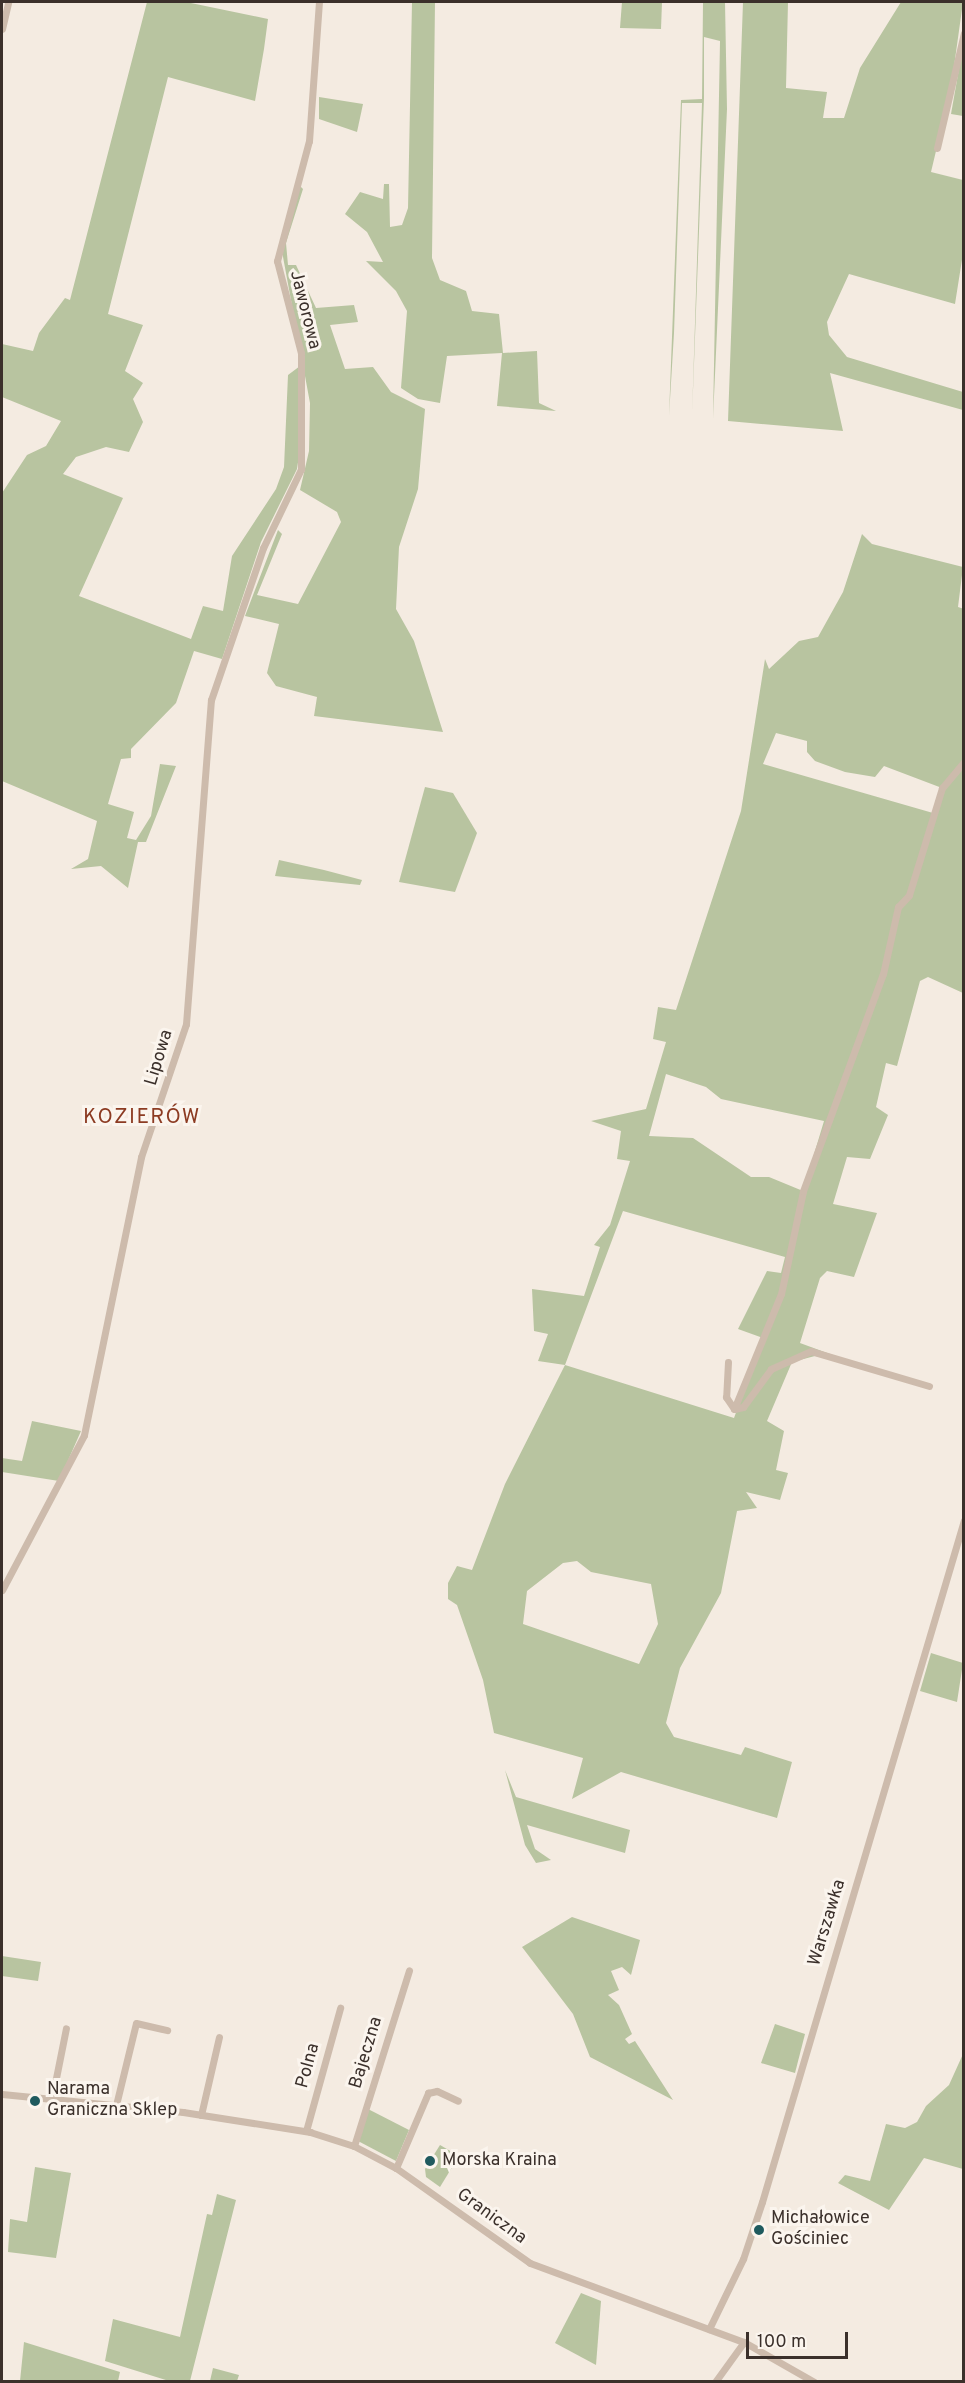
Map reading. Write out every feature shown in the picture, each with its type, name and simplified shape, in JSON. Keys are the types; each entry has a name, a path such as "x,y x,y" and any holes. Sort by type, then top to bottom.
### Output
{"street":[{"path":"2,29 8,2"},
{"name":"Jaworowa","path":"239,618 263,548 295,485 304,450 301,353 277,261 309,141 319,2"},
{"path":"937,148 963,33"},
{"name":"Lipowa","path":"2,1590 84,1435 141,1157 178,1056 197,918 208,715 239,618"},
{"path":"734,1409 781,1294 803,1191 883,974 898,907 909,895 942,788 963,762"},
{"path":"734,1409 743,1407 771,1369 810,1352 929,1386"},
{"path":"728,1362 726,1397 734,1409"},
{"name":"Warszawka","path":"709,2329 743,2259 762,2202 963,1520"},
{"name":"Bajeczna","path":"354,2146 409,1970"},
{"name":"Polna","path":"306,2131 340,2008"},
{"path":"116,2105 136,2023 167,2030"},
{"path":"51,2098 66,2028"},
{"path":"201,2115 219,2037"},
{"path":"396,2168 428,2093 437,2091 458,2101"},
{"name":"Graniczna","path":"2,2094 201,2115 306,2131 354,2146 396,2168 530,2263 744,2342 813,2382"},
{"path":"715,2382 744,2342"}],"green space":[{"path":"147,2 186,2 268,19 255,101 168,77 108,314 143,325 125,371 143,383 133,399 143,422 129,452 106,447 76,457 63,474 123,498 79,596 191,639 203,606 223,611 232,556 276,489 284,467 288,375 300,366 302,435 297,469 261,542 222,659 194,651 176,703 131,749 131,758 121,759 108,804 134,812 127,838 136,840 151,816 160,764 176,766 146,842 138,842 128,888 101,866 71,869 88,859 97,821 2,781 2,493 27,455 46,446 61,421 2,397 2,344 33,351 39,333 65,298 70,300"},
{"path":"412,2 435,2 432,258 440,280 466,291 472,311 499,314 503,353 537,351 539,403 556,411 497,406 502,353 447,356 440,403 418,399 401,388 407,311 396,291 366,261 383,262 367,232 345,214 360,192 383,199 384,184 389,184 390,227 402,225 408,208"},
{"path":"622,2 662,2 661,29 620,28"},
{"path":"703,2 725,2 727,109 713,419 720,41 704,37 704,98 692,417 702,103 682,103 669,416 681,100 702,99"},
{"path":"743,2 788,2 786,88 827,92 823,118 844,118 860,68 901,2 963,2 951,88 931,172 963,180 964,247 955,304 849,274 827,322 829,335 847,357 963,392 963,410 830,373 843,431 728,421"},
{"path":"963,46 963,116 951,114"},
{"path":"319,97 363,104 357,132 319,119"},
{"path":"299,185 303,189 286,243 288,265 296,265 316,308 354,305 358,322 330,325 345,369 373,367 391,392 425,409 418,489 399,547 396,609 414,641 443,732 314,716 317,697 276,686 267,673 279,624 245,616 278,530 282,534 257,595 298,604 341,522 337,512 300,490 309,451 310,403 281,246"},
{"path":"862,534 872,544 963,567 958,607 964,609 963,993 928,977 920,981 897,1066 886,1063 876,1107 888,1115 870,1159 847,1157 833,1204 877,1213 854,1277 827,1271 820,1278 800,1343 849,1361 815,1356 792,1362 767,1421 784,1431 776,1470 788,1473 780,1500 746,1492 757,1508 737,1511 721,1593 680,1668 666,1723 674,1737 741,1755 745,1747 792,1762 777,1818 621,1772 572,1799 583,1758 494,1733 483,1680 457,1605 448,1599 448,1583 457,1566 472,1570 505,1484 565,1365 538,1361 548,1334 534,1331 532,1289 584,1296 600,1247 594,1245 610,1225 630,1161 617,1159 621,1131 591,1121 646,1109 666,1042 653,1039 658,1007 676,1010 741,811 765,659 769,669 799,641 818,637 843,592","holes":["776,733 807,741 807,752 815,761 845,772 875,777 884,766 942,788 933,813 763,764","666,1074 706,1087 721,1099 824,1121 803,1191 769,1177 751,1177 693,1138 649,1136","623,1211 785,1257 781,1273 767,1271 738,1329 763,1338 734,1418 565,1365","577,1561 591,1572 651,1584 658,1624 639,1664 523,1624 527,1591 563,1563"]},
{"path":"425,787 453,793 477,833 455,892 399,882"},
{"path":"279,860 362,880 360,885 275,876"},
{"path":"32,1421 81,1431 59,1481 2,1472 2,1458 22,1461"},
{"path":"931,1653 963,1663 957,1702 920,1691"},
{"path":"505,1770 516,1797 630,1830 625,1853 527,1825 535,1849 551,1860 536,1863 525,1845"},
{"path":"572,1917 640,1940 631,1975 622,1967 611,1971 619,1990 608,1995 619,2005 632,2034 625,2039 629,2044 635,2041 673,2100 590,2057 573,2014 522,1947"},
{"path":"2,1956 41,1962 38,1981 2,1976"},
{"path":"775,2024 805,2034 795,2073 761,2063"},
{"path":"963,2054 963,2169 924,2158 889,2210 838,2183 845,2175 870,2181 886,2124 905,2128 917,2122 926,2106 949,2085"},
{"path":"368,2109 409,2130 396,2161 358,2141"},
{"path":"440,2145 459,2156 440,2187 426,2177 425,2169"},
{"path":"35,2167 71,2173 56,2258 8,2252 10,2219 27,2222"},
{"path":"217,2194 236,2200 190,2381 169,2381 105,2361 113,2319 180,2337 207,2214 212,2215"},
{"path":"581,2293 601,2301 596,2365 555,2343"},
{"path":"24,2342 120,2372 118,2381 20,2381"},
{"path":"213,2368 239,2375 237,2381 210,2381"}],"place":[{"name":"Narama Graniczna Sklep","path":"35,2101"},
{"name":"Morska Kraina","path":"430,2161"},
{"name":"Michałowice Gościniec","path":"759,2230"}],"district":[{"name":"KOZIERÓW","path":"142,1118"}]}
